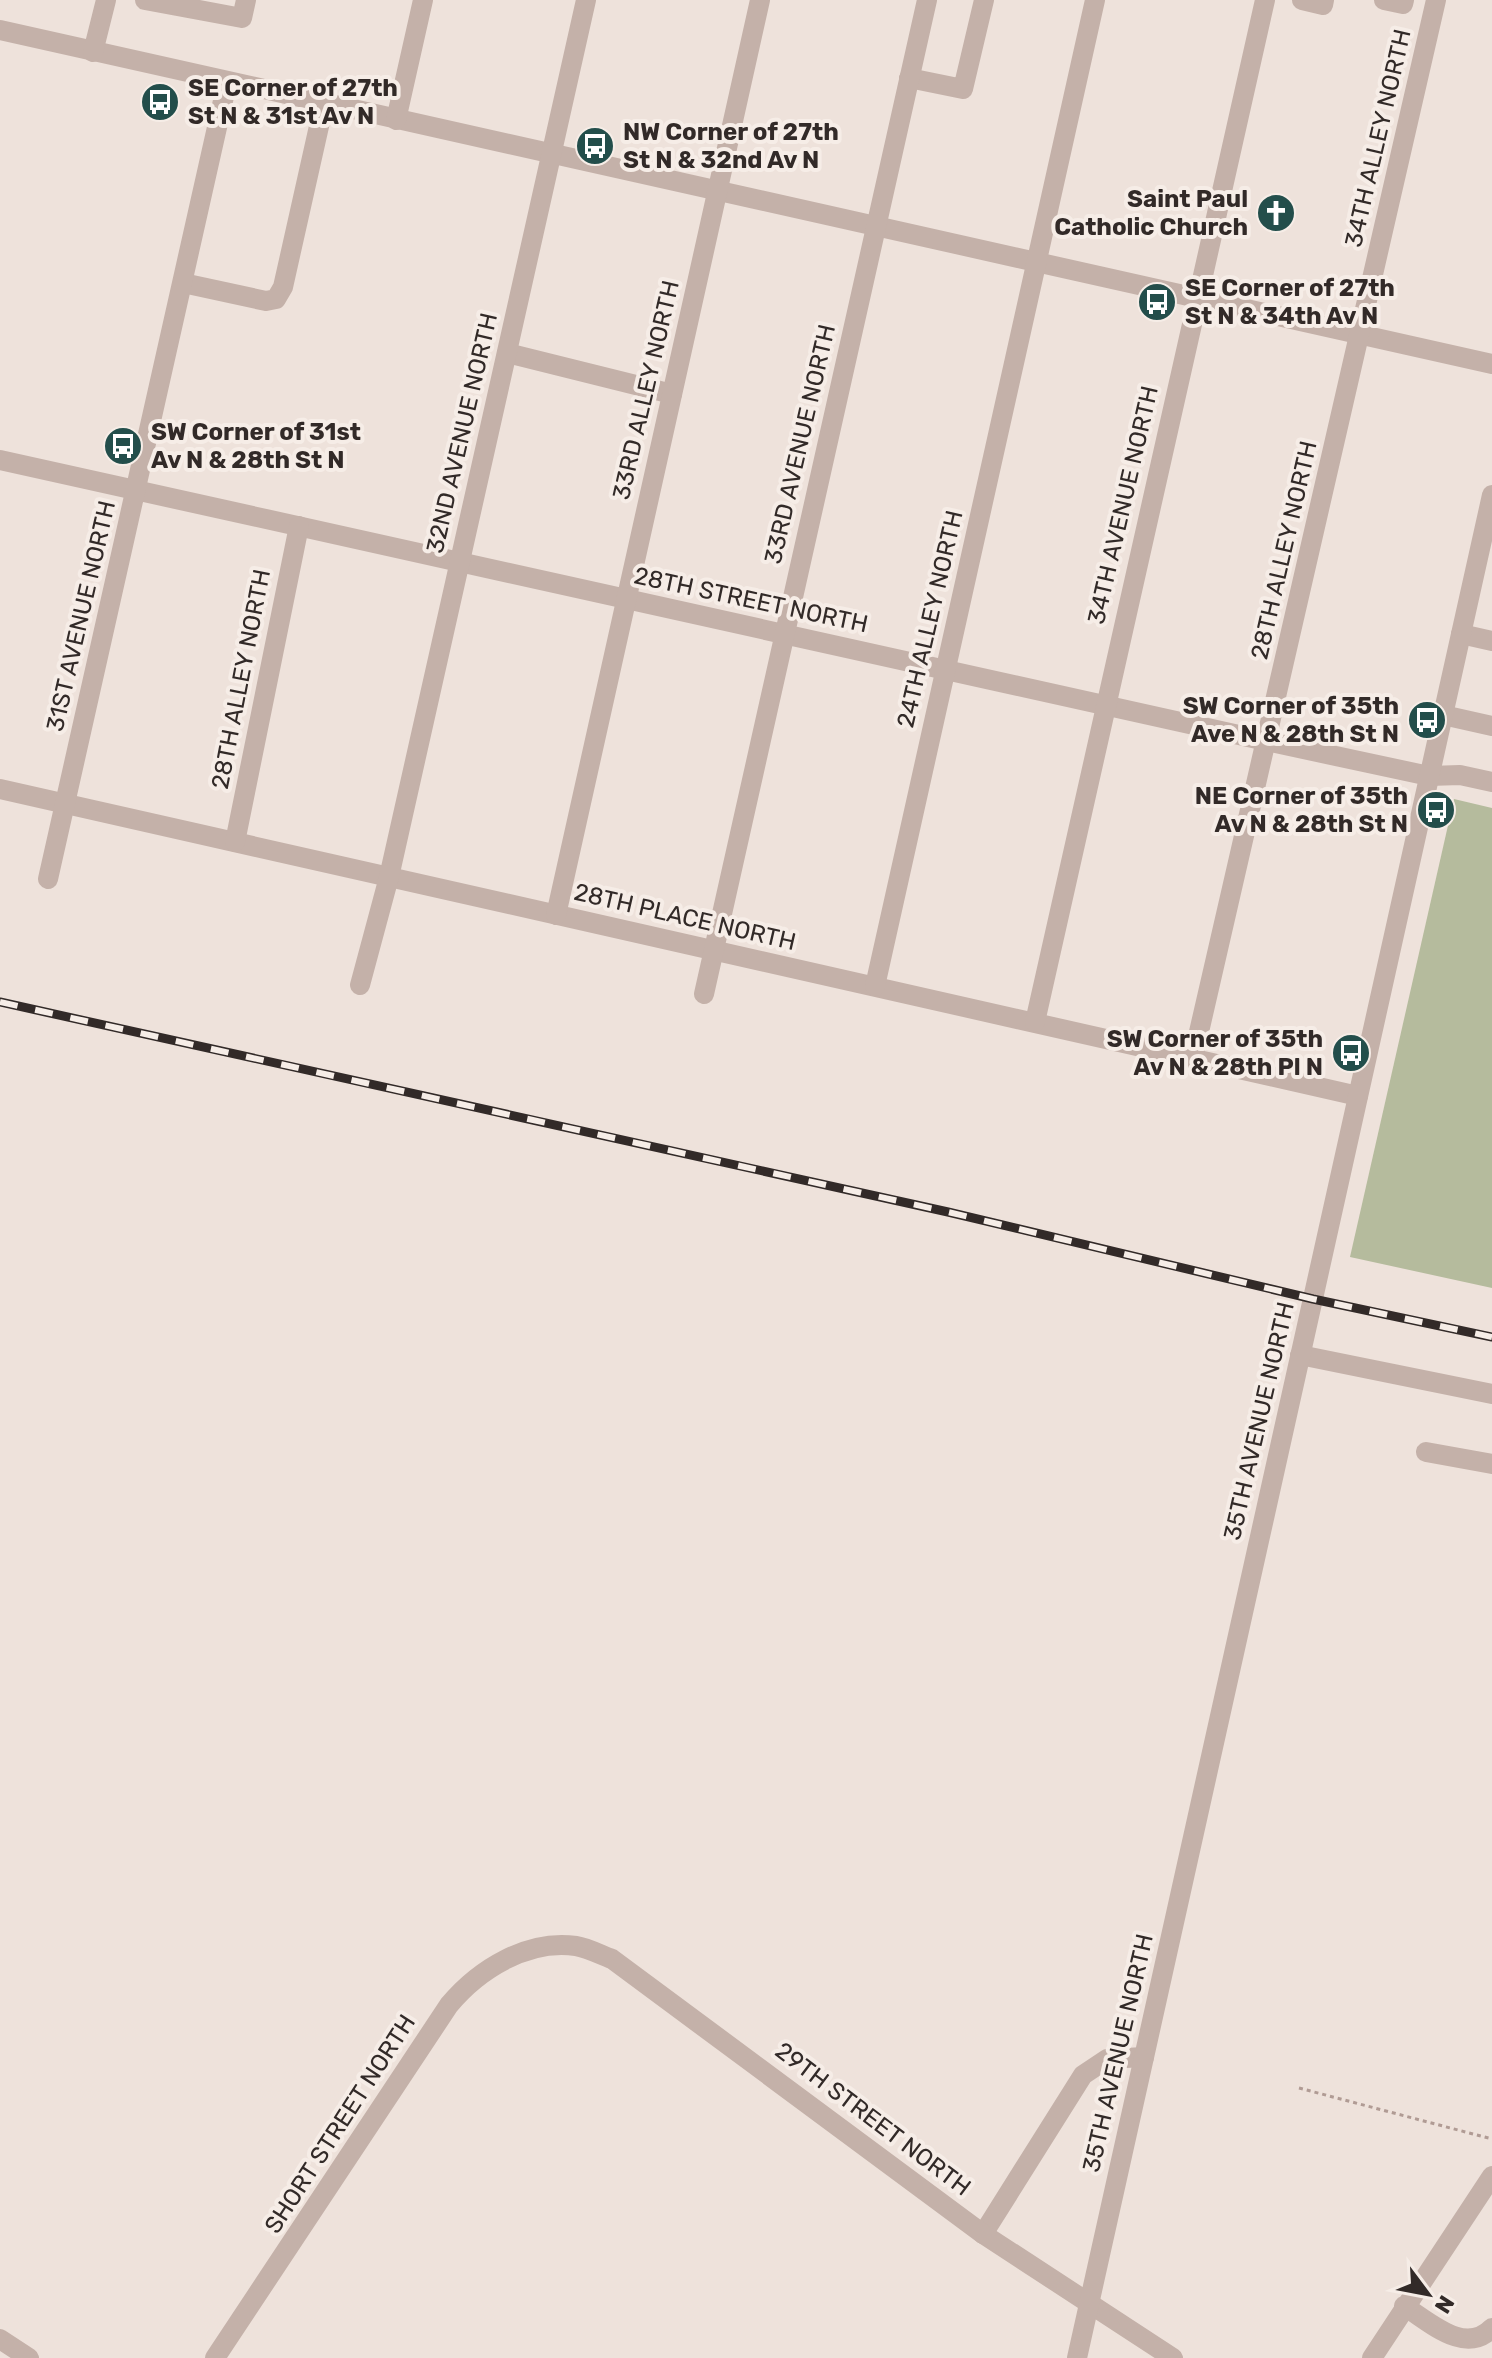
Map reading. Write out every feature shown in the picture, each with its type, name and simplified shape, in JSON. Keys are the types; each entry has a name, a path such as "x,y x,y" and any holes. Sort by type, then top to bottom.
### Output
{"street":[{"path":"93,52 106,0"},
{"path":"145,0 244,9"},
{"path":"396,120 423,0"},
{"name":"32ND AVENUE NORTH","path":"360,985 389,877 586,0"},
{"name":"33RD ALLEY NORTH","path":"626,600 760,0"},
{"name":"33RD AVENUE NORTH","path":"704,994 927,0"},
{"path":"909,78 963,89 984,0"},
{"path":"1036,263 1095,0"},
{"name":"34TH AVENUE NORTH","path":"1035,1022 1265,0"},
{"path":"1302,0 1323,5 1324,0"},
{"path":"1384,0 1403,4 1404,0"},
{"name":"34TH ALLEY NORTH","path":"1360,335 1436,0"},
{"path":"0,30 1492,364"},
{"name":"31ST AVENUE NORTH","path":"48,879 227,83"},
{"path":"183,283 266,301 276,299 283,287 324,104"},
{"name":"24TH ALLEY NORTH","path":"875,986 1036,263"},
{"name":"28TH ALLEY NORTH","path":"1193,1058 1360,335"},
{"path":"507,353 672,394"},
{"name":"28TH STREET NORTH","path":"0,460 1266,741 1429,776 1460,775 1492,782"},
{"name":"35TH AVENUE NORTH","path":"1077,2358 1492,495"},
{"name":"28TH ALLEY NORTH","path":"235,842 299,526"},
{"path":"556,915 626,600"},
{"path":"1461,634 1492,641"},
{"path":"1443,715 1492,726"},
{"name":"28TH PLACE NORTH","path":"0,789 1358,1096"},
{"path":"1300,1355 1492,1394"},
{"path":"1426,1452 1492,1464"},
{"name":"29TH STREET NORTH","path":"535,1946 578,1946 612,1959 983,2234 1173,2358"},
{"name":"SHORT STREET NORTH","path":"215,2358 449,2005 466,1985 481,1974 535,1946"},
{"path":"983,2234 1083,2075 1107,2059 1144,2057"},
{"path":"1372,2358 1492,2176"},
{"path":"1404,2306 1457,2340 1484,2337 1492,2328"},
{"path":"0,2339 29,2358"}],"path":[{"path":"1299,2088 1492,2139"}],"green space":[{"path":"1454,799 1492,808 1492,1288 1350,1257"}],"railway":[{"path":"0,1002 948,1212 1313,1299 1492,1337"}],"place":[{"name":"SE Corner of 27th St N & 31st Av N","path":"160,102"},
{"name":"NW Corner of 27th St N & 32nd Av N","path":"595,146"},
{"name":"Saint Paul Catholic Church","path":"1276,213"},
{"name":"SE Corner of 27th St N & 34th Av N","path":"1157,302"},
{"name":"SW Corner of 31st Av N & 28th St N","path":"123,446"},
{"name":"SW Corner of 35th Ave N & 28th St N","path":"1427,720"},
{"name":"NE Corner of 35th Av N & 28th St N","path":"1436,810"},
{"name":"SW Corner of 35th Av N & 28th Pl N","path":"1351,1053"}]}
